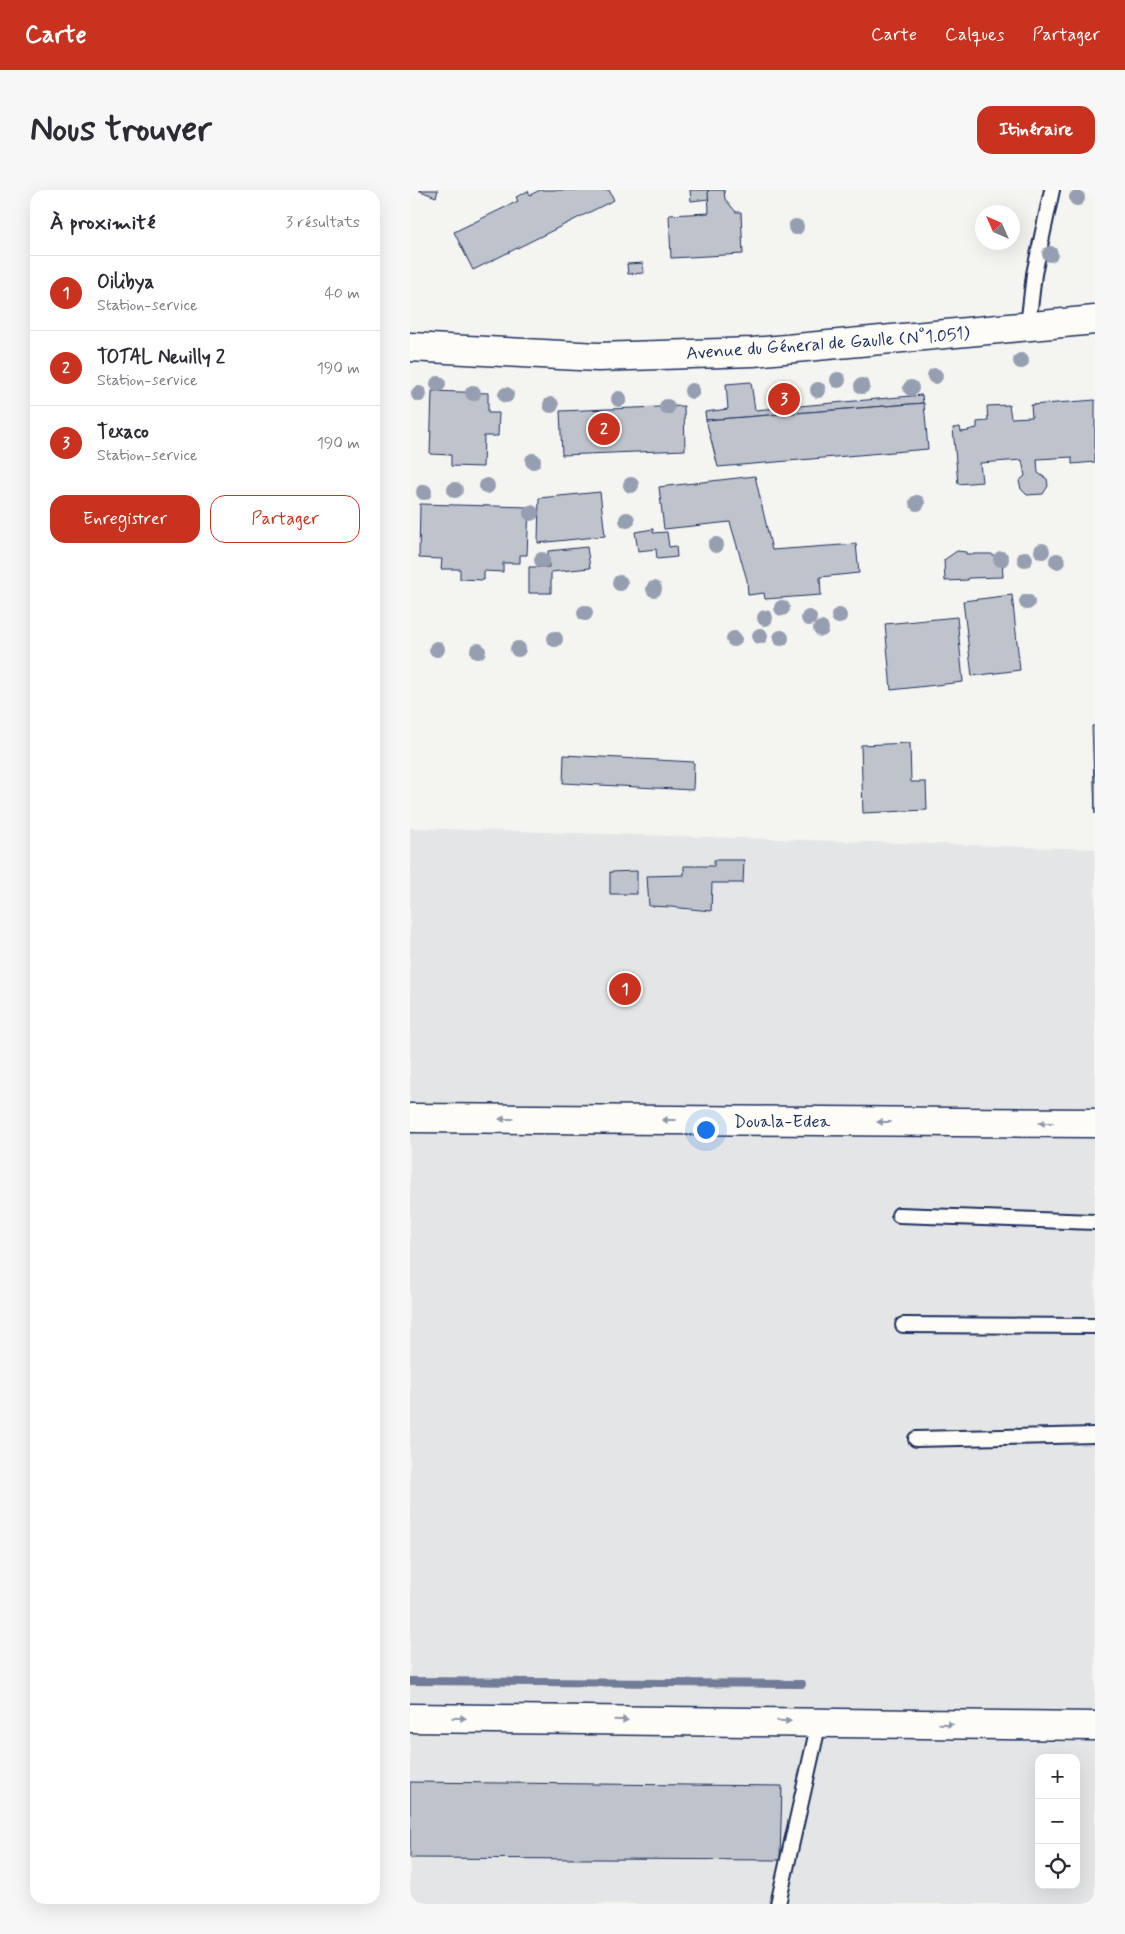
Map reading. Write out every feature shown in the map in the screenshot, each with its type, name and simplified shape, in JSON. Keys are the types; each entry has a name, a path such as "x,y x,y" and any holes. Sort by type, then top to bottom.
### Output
{"main road":[{"name":"Avenue du Géneral de Gaulle (N°1.051)","path":"410,347 598,357 753,352 1095,320"},
{"name":"Douala-Edea","path":"410,1118 1095,1124"},
{"path":"410,1718 1095,1726"}],"lane":[{"path":"1028,326 1034,274 1052,190"},
{"path":"899,1215 1095,1222"},
{"path":"903,1325 1095,1326"},
{"path":"916,1439 1095,1436"},
{"path":"778,1904 819,1722"}],"shaded area":[{"path":"410,828 1095,849 1095,1904 410,1904"}],"building":[{"path":"418,190 438,190 436,197"},
{"path":"540,190 609,190 614,200 473,270 454,232 518,201 516,197 528,191 530,195"},
{"path":"690,190 708,190 709,199 691,201"},
{"path":"708,190 724,190 725,199 736,212 741,212 743,254 671,258 669,215 709,213"},
{"path":"643,263 644,273 628,274 627,264"},
{"path":"751,382 755,410 922,395 923,403 706,420 705,412 728,409 726,384"},
{"path":"432,391 488,393 488,413 499,413 498,436 484,436 483,467 451,466 451,455 430,454"},
{"path":"1095,400 1095,462 1072,464 1072,457 1037,459 1038,473 1047,479 1048,486 1043,494 1027,495 1021,489 1019,481 1025,476 1022,460 980,463 982,482 958,484 953,428 960,427 961,432 969,431 977,428 977,422 988,421 987,406 1009,405 1011,418 1032,417 1031,405"},
{"path":"924,403 928,449 718,467 706,420"},
{"path":"684,406 685,450 562,455 560,411"},
{"path":"755,476 772,550 856,544 859,573 820,577 821,595 765,599 764,593 748,595 747,580 730,522 664,529 659,487"},
{"path":"600,492 605,536 538,543 539,498"},
{"path":"420,504 529,507 527,555 520,555 520,563 503,563 503,572 484,571 484,580 460,579 460,569 441,569 442,559 419,558"},
{"path":"653,529 653,533 667,532 669,547 676,546 677,557 657,559 656,549 638,551 635,532"},
{"path":"587,547 590,568 551,572 551,593 529,593 529,567 549,567 548,551"},
{"path":"957,551 966,552 966,554 991,554 1002,560 1003,577 945,581 944,560"},
{"path":"1012,595 1020,670 972,676 963,601"},
{"path":"957,617 963,682 891,690 885,624"},
{"path":"1092,726 1095,726 1095,814"},
{"path":"910,743 911,782 926,782 927,810 863,813 861,745"},
{"path":"564,755 694,762 693,790 563,783"},
{"path":"714,860 744,860 743,883 712,883 711,911 649,906 647,876 684,875 684,866 714,866"},
{"path":"637,871 637,894 610,894 610,872"},
{"path":"410,1782 782,1786 780,1860 410,1858"}],"waterway":[{"path":"410,1681 802,1684"}],"place":[{"name":"Texaco","path":"784,399"},
{"name":"TOTAL Neuilly 2","path":"604,429"},
{"name":"Oilibya","path":"625,989"}]}
